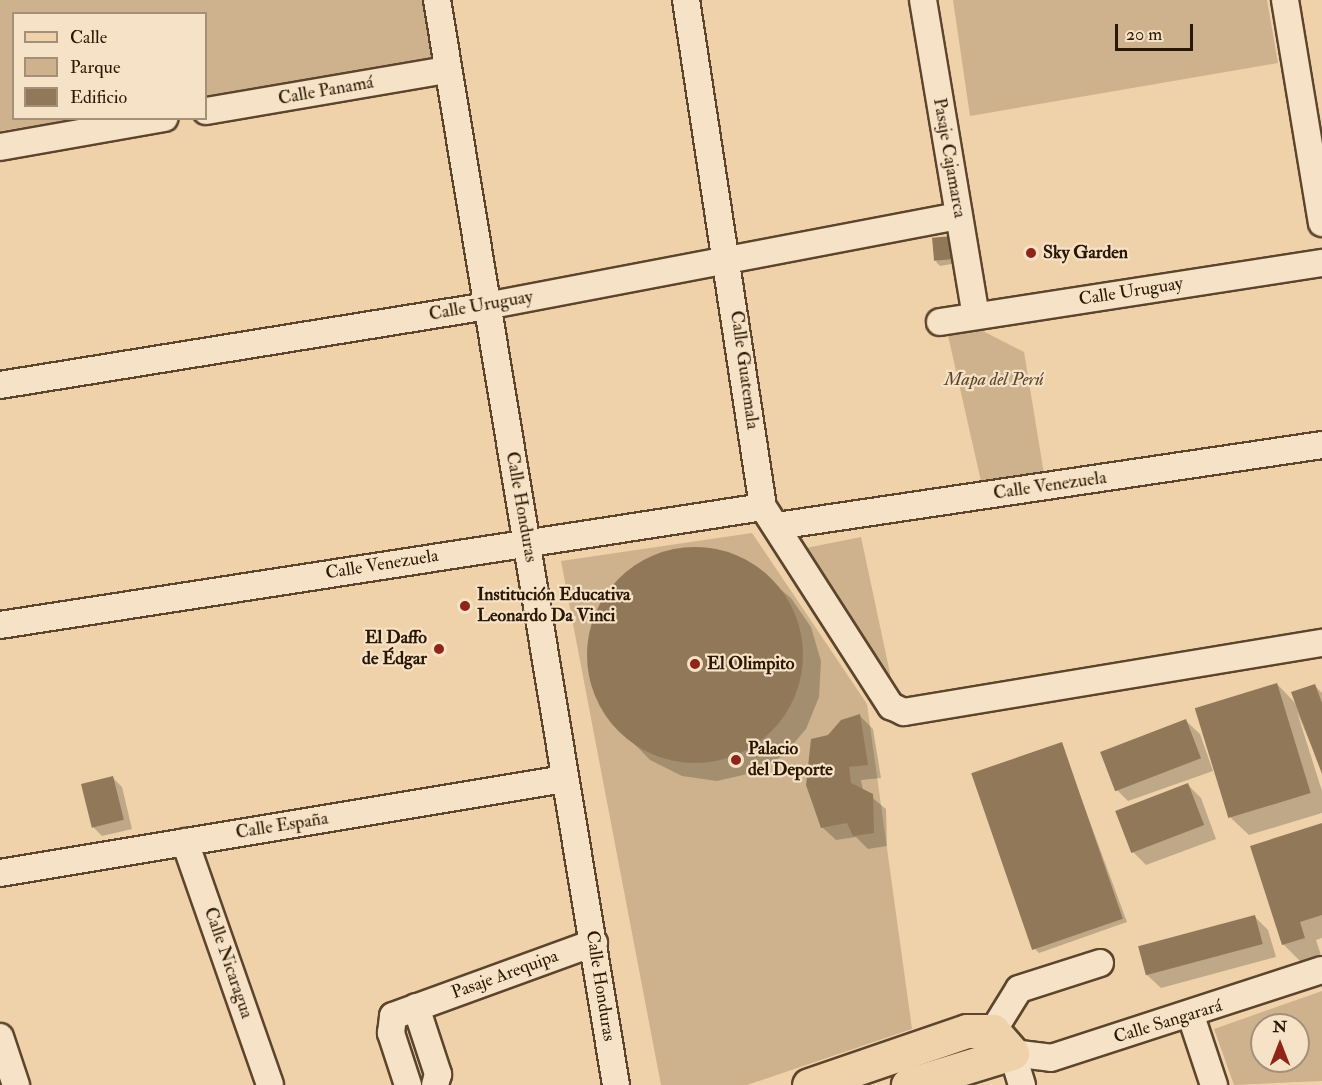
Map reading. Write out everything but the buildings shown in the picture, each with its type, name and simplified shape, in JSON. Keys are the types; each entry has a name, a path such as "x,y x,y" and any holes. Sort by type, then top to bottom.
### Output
{"main road":[{"path":"808,1085 967,1031 1003,1042"},
{"path":"908,1085 1003,1042"}],"street":[{"name":"Calle Honduras","path":"437,0 616,1085"},
{"name":"Calle Guatemala","path":"686,0 770,517 891,706 904,712 1322,643"},
{"name":"Pasaje Cajamarca","path":"923,0 976,316"},
{"path":"1285,0 1322,223"},
{"name":"Calle Panamá","path":"207,111 447,70"},
{"path":"0,147 153,120"},
{"name":"Calle Uruguay","path":"0,385 486,306 959,216"},
{"name":"Calle Uruguay","path":"940,322 1322,263"},
{"name":"Calle Venezuela","path":"0,625 528,542 770,517 1322,445"},
{"name":"Calle España","path":"0,873 564,779"},
{"name":"Calle Nicaragua","path":"185,842 270,1085"},
{"name":"Pasaje Arequipa","path":"408,1085 392,1024 393,1016 594,943"},
{"path":"1022,1085 1003,1042 1018,989 1100,963"},
{"name":"Calle Sangarará","path":"1003,1042 1051,1058 1191,1016 1322,970"},
{"path":"416,1007 438,1074 435,1085"},
{"path":"1191,1016 1214,1085"},
{"path":"0,1037 16,1085"}],"green space":[{"path":"0,0 426,0 436,60 207,97 207,12 12,12 12,120 69,120 0,131"},
{"path":"953,0 1267,0 1278,63 970,116"},
{"name":"Mapa del Perú","path":"973,326 1024,352 1045,480 983,490 947,331"},
{"name":"Palacio del Deporte","path":"752,533 867,704 912,1029 747,1085 661,1085 561,561"},
{"path":"861,537 894,692 806,548"},
{"path":"1322,991 1322,1081 1234,1085 1214,1029 1250,1016 1250,1073 1310,1073 1310,1013 1259,1013"}],"place":[{"name":"Sky Garden","path":"1031,253"},
{"name":"Institución Educativa Leonardo Da Vinci","path":"465,606"},
{"name":"El Daffo de Édgar","path":"439,649"},
{"name":"El Olimpito","path":"695,664"},
{"name":"Palacio del Deporte","path":"736,760"}]}
